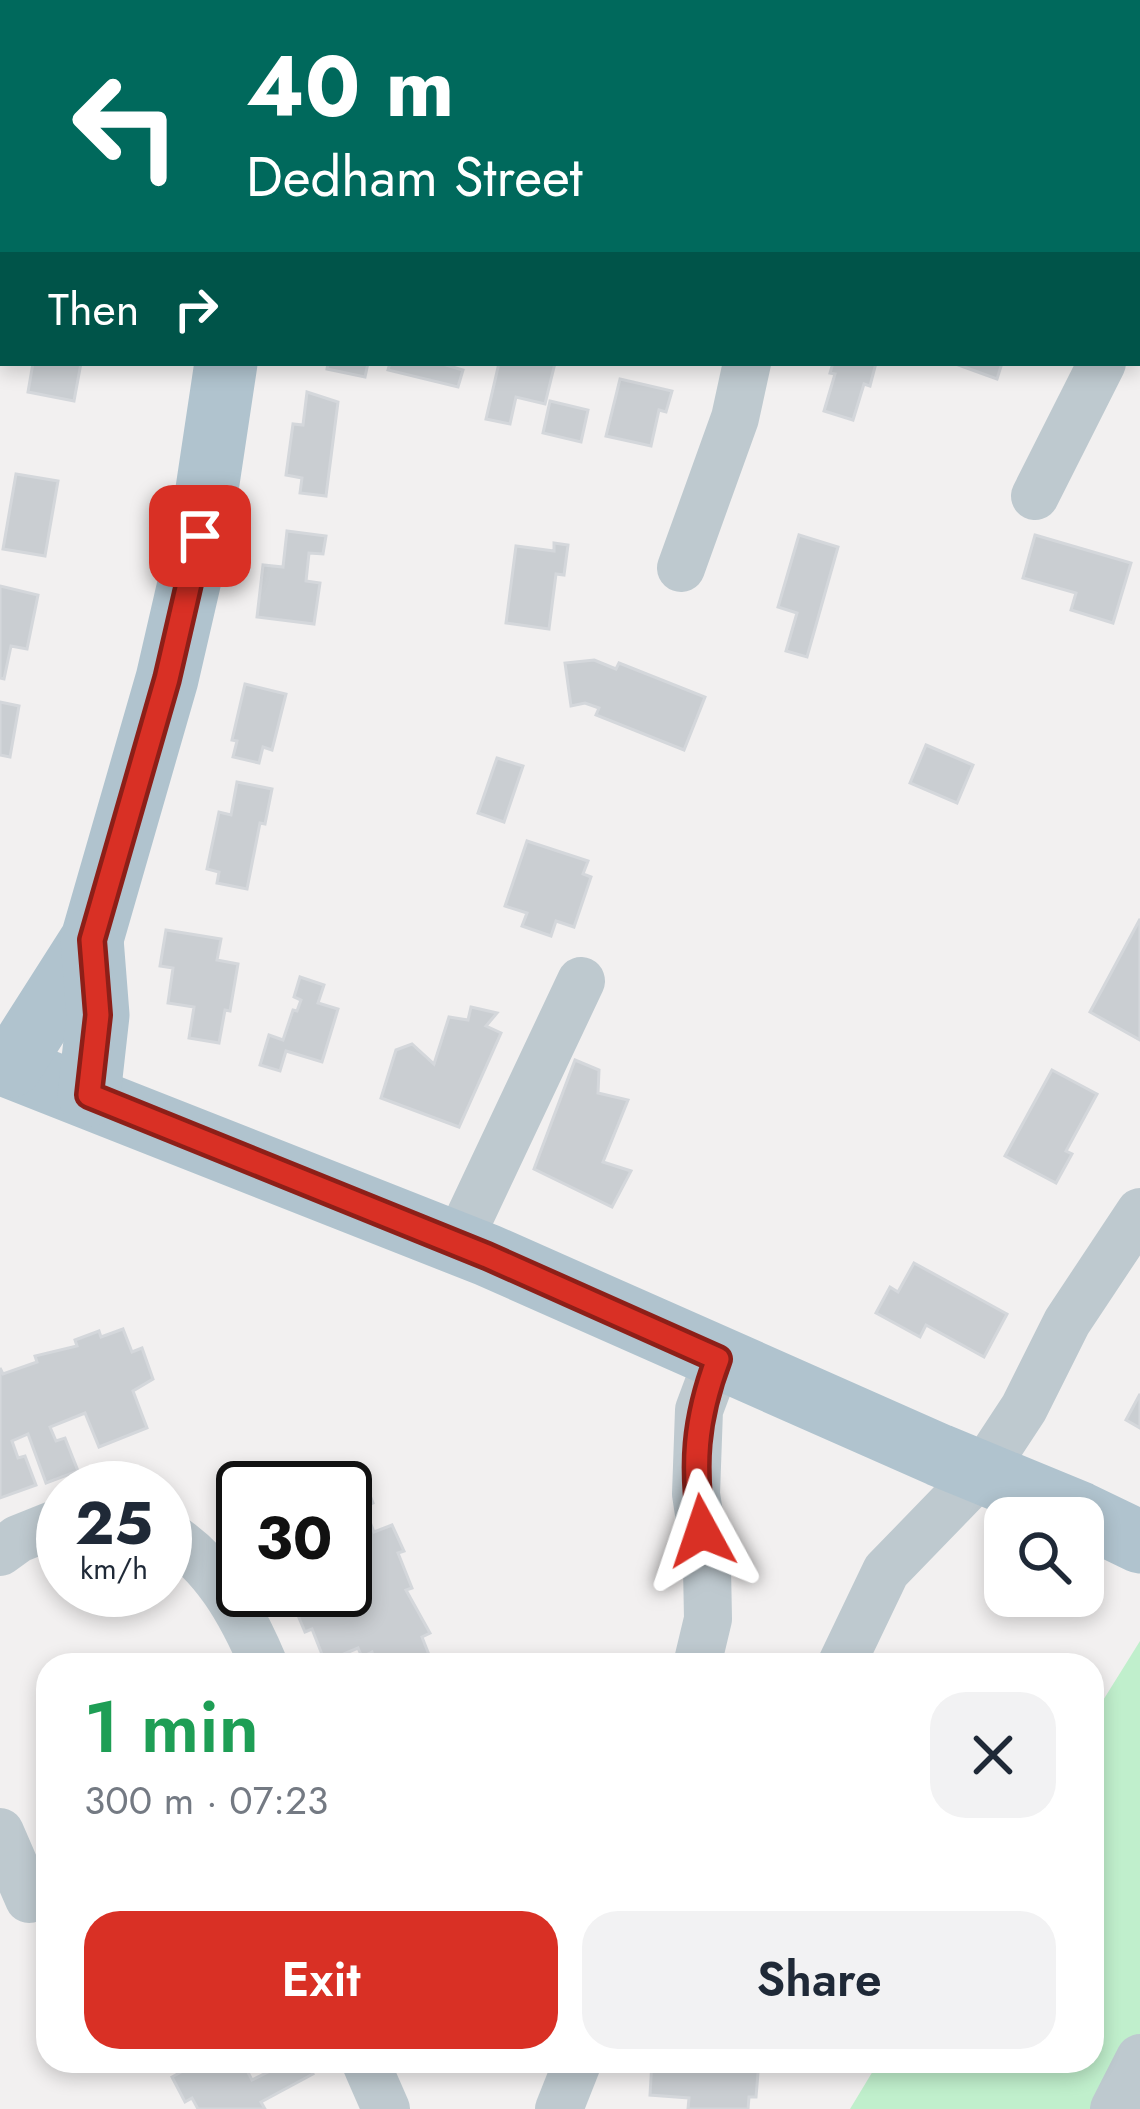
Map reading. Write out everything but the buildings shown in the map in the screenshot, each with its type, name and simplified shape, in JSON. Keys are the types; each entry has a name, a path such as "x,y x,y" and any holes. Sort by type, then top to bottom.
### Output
{"main road":[{"path":"226,366 200,536 167,679 92,940 6,1064 457,1244 1140,1542"},
{"path":"89,1095 98,1015 92,940"}],"street":[{"path":"681,568 735,418 746,366"},
{"path":"1035,496 1100,366"},
{"path":"457,1244 581,981"},
{"path":"848,1653 886,1571 982,1472 1024,1408 1067,1322 1140,1212"},
{"path":"701,1653 708,1619 707,1568 696,1494 699,1409 718,1359"},
{"path":"0,1552 36,1532"},
{"path":"192,1552 228,1592 258,1653"},
{"path":"0,1832 26,1904"},
{"path":"1114,2109 1140,2058"},
{"path":"370,2073 386,2109"},
{"path":"559,2109 573,2073"}],"green space":[{"path":"1140,1641 1140,2109 850,2109 872,2073 1104,2073 1104,1699"}],"route":[{"path":"200,536 167,679 92,940 98,1015 89,1095 487,1256 718,1359 699,1409 696,1494 702,1531"}]}
